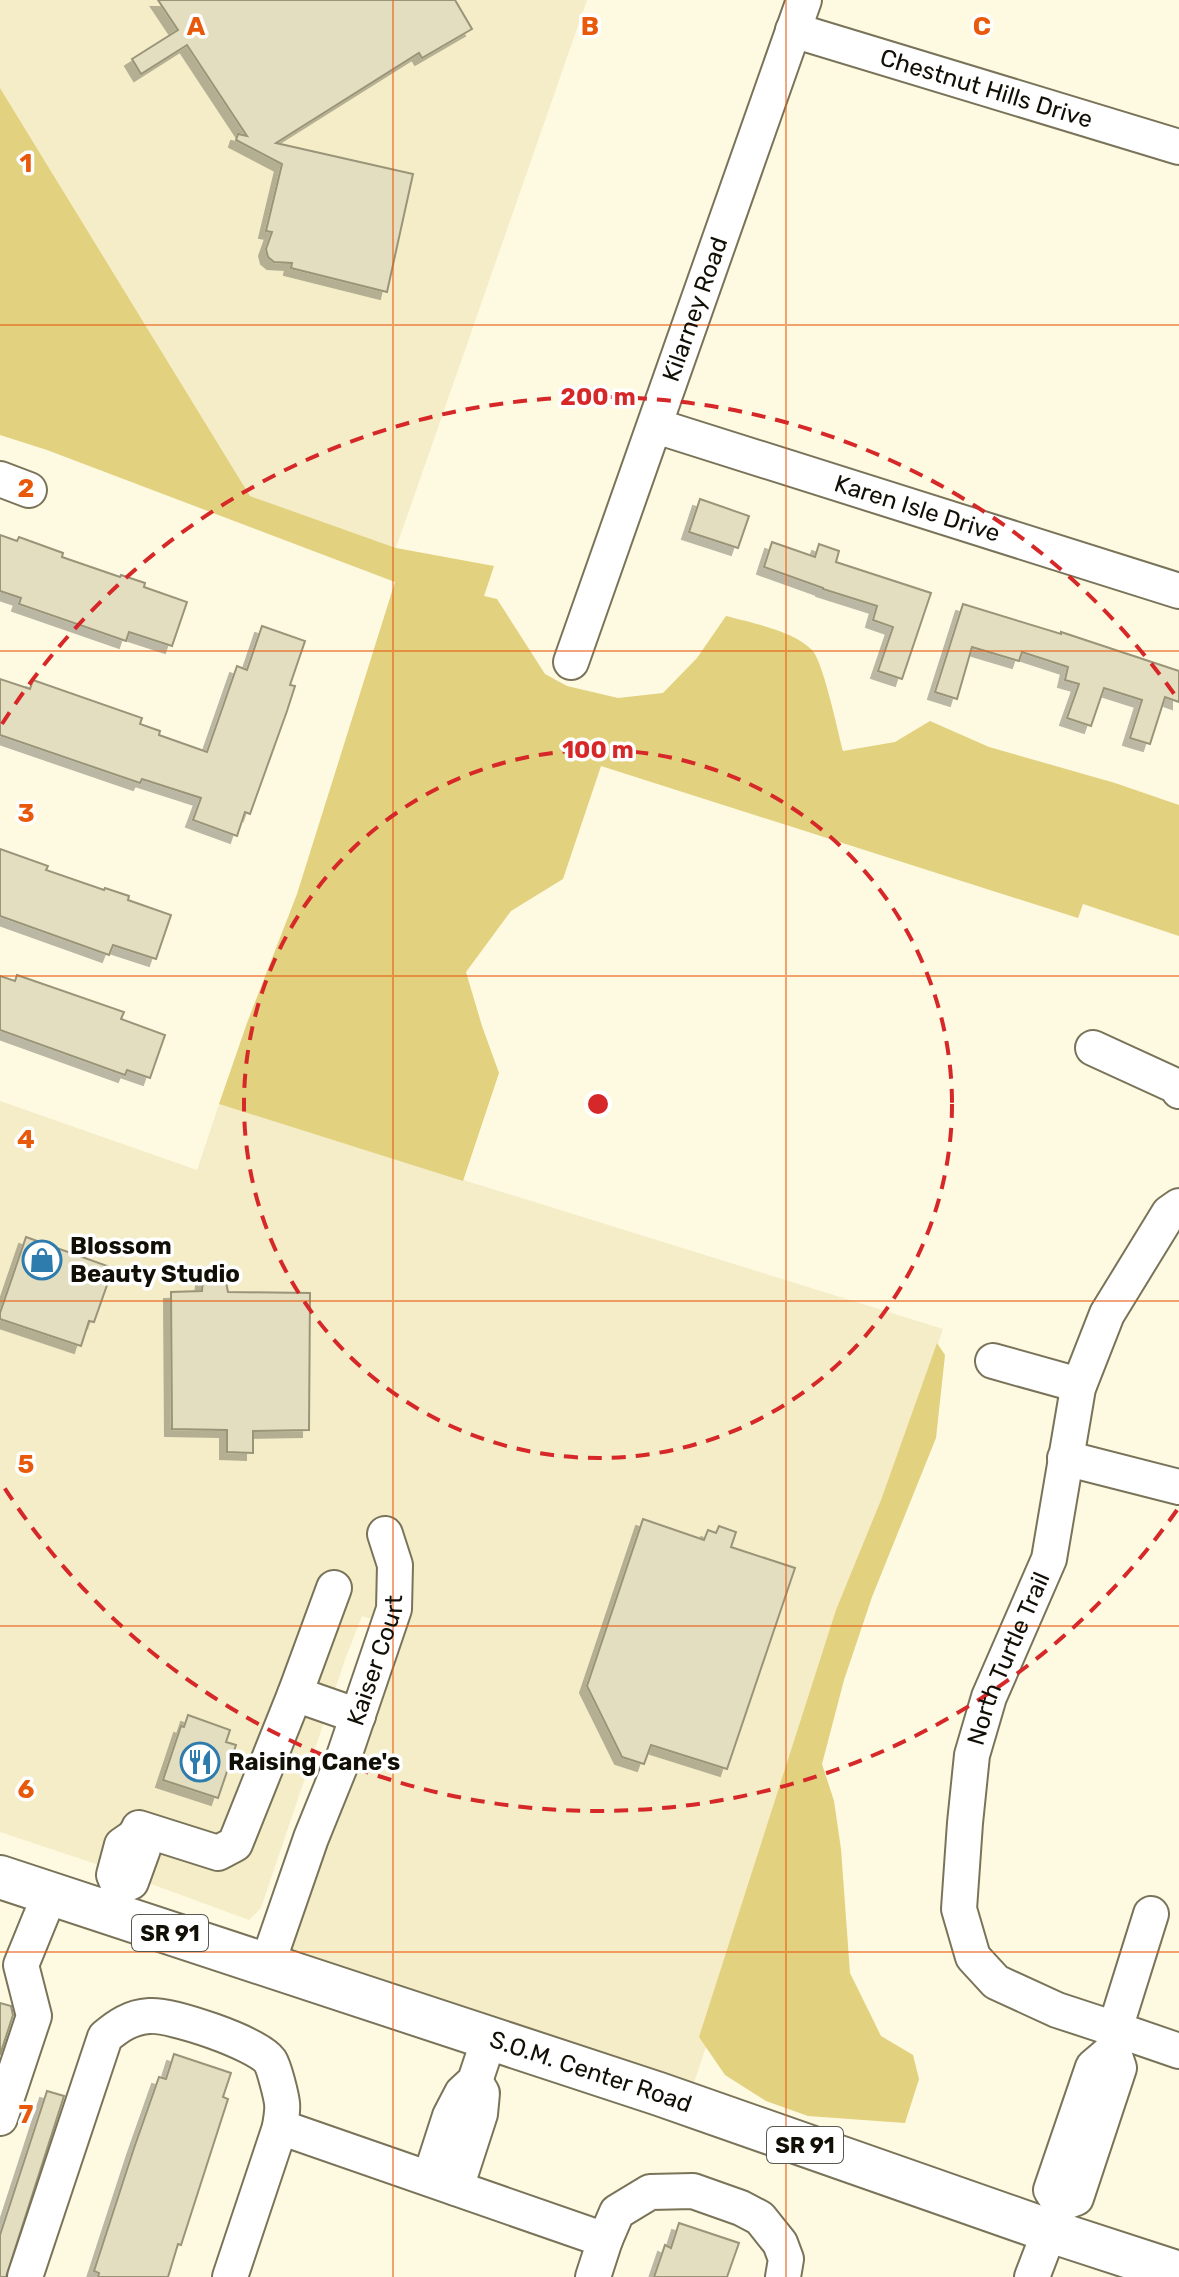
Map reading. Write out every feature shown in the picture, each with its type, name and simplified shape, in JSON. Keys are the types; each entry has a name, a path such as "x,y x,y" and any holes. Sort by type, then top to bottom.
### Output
{"main road":[{"name":"S.O.M. Center Road","path":"0,1877 50,1894 114,1900 267,1965 673,2099 1055,2218 1179,2273"}],"street":[{"name":"Chestnut Hills Drive","path":"799,15 1179,147"},
{"name":"Kilarney Road","path":"571,662 799,15"},
{"name":"Karen Isle Drive","path":"656,426 1179,591"},
{"path":"1093,1048 1176,1086 1179,1091"},
{"name":"North Turtle Trail","path":"1179,1206 1169,1213 1107,1314 1079,1385 1049,1559 989,1697 972,1755 959,1909 973,1957 996,1982 1114,2040 1179,2051"},
{"path":"993,1361 1079,1385"},
{"path":"1065,1458 1179,1487"},
{"name":"Kaiser Court","path":"267,1965 394,1609 395,1565 385,1534"},
{"path":"114,1900 114,1875 122,1845 135,1836 139,1828 218,1853 235,1844 334,1588"},
{"path":"295,1694 358,1716"},
{"path":"0,2118 34,2016 10,1966 50,1894"},
{"path":"1032,2277 1055,2218 1051,2190 1093,2067 1114,2040 1151,1914"},
{"path":"25,2277 105,2037 121,2023 148,2015 233,2038 271,2061 283,2104 280,2127 230,2277"},
{"path":"443,2183 450,2116 462,2093 475,2081 489,2039"},
{"path":"280,2127 605,2240"},
{"path":"593,2277 617,2212 650,2192 693,2191 760,2218 780,2243 786,2259 783,2277"}],"shaded area":[{"path":"0,0 587,0 396,548 250,496 0,88"},
{"path":"0,88 250,496 396,548 494,566 484,596 497,599 545,674 567,686 618,698 663,693 697,658 726,616 784,633 812,650 825,682 843,751 895,742 930,721 989,747 1179,805 1179,936 1083,904 1078,918 601,766 563,879 511,911 466,972 499,1073 463,1181 219,1104 297,894 395,582 0,435"},
{"path":"0,1101 197,1170 219,1104 943,1329 691,2092 279,1959 395,1627 362,1616 261,1908 249,1920 0,1832"},
{"path":"937,1343 945,1355 936,1438 872,1597 844,1680 822,1764 834,1801 841,1849 850,1973 881,2036 913,2055 919,2079 905,2123 808,2116 766,2101 725,2075 699,2037 836,1610 881,1500"}],"building":[{"path":"158,0 455,0 472,29 422,58 419,53 276,143 413,174 387,292 291,268 292,263 274,262 268,257 266,249 272,232 266,231 282,164 236,140 238,134 247,136 187,45 141,74 132,59 178,30"},
{"path":"700,499 749,516 738,548 689,532"},
{"path":"0,535 17,541 19,537 63,553 62,557 145,583 144,587 187,602 172,646 129,632 126,641 19,604 21,598 0,591"},
{"path":"772,542 815,557 819,544 839,551 836,562 931,593 902,679 878,671 893,627 873,620 877,606 764,567"},
{"path":"963,604 1179,671 1179,702 1165,697 1150,744 1130,738 1142,700 1104,688 1091,726 1067,718 1079,684 1065,680 1068,667 1022,652 1019,661 972,647 957,699 935,692"},
{"path":"262,626 305,641 290,685 295,686 287,711 250,814 245,812 237,836 193,820 201,798 142,779 140,783 0,735 0,679 30,689 33,680 142,718 140,724 160,731 159,735 207,752 237,666 247,670"},
{"path":"0,849 48,866 46,870 129,896 128,900 171,915 156,959 113,945 109,955 0,916"},
{"path":"17,975 124,1012 121,1019 165,1035 150,1078 127,1070 125,1075 0,1030 0,976 15,981"},
{"path":"26,1237 113,1268 94,1322 89,1321 81,1346 0,1319"},
{"path":"203,1278 226,1282 228,1292 310,1293 309,1430 253,1431 253,1453 227,1452 227,1430 172,1429 171,1292 202,1291"},
{"path":"643,1519 704,1540 708,1530 716,1533 719,1526 736,1532 731,1547 795,1568 727,1769 651,1745 644,1764 622,1757 587,1686"},
{"name":"Raising Cane's","path":"188,1715 230,1730 226,1742 236,1745 218,1798 163,1780 181,1726 184,1727"},
{"path":"0,2003 11,2006 13,2015 0,2055"},
{"path":"174,2054 231,2073 223,2097 228,2099 181,2245 178,2244 168,2277 98,2277 99,2273 94,2271 134,2148 159,2077 166,2079"},
{"path":"47,2091 64,2096 6,2277 0,2277 0,2235"},
{"path":"679,2223 739,2243 727,2277 654,2277 665,2245 671,2248"}],"place":[{"name":"Blossom Beauty Studio","path":"42,1260"},
{"name":"Raising Cane's","path":"200,1762"}]}
